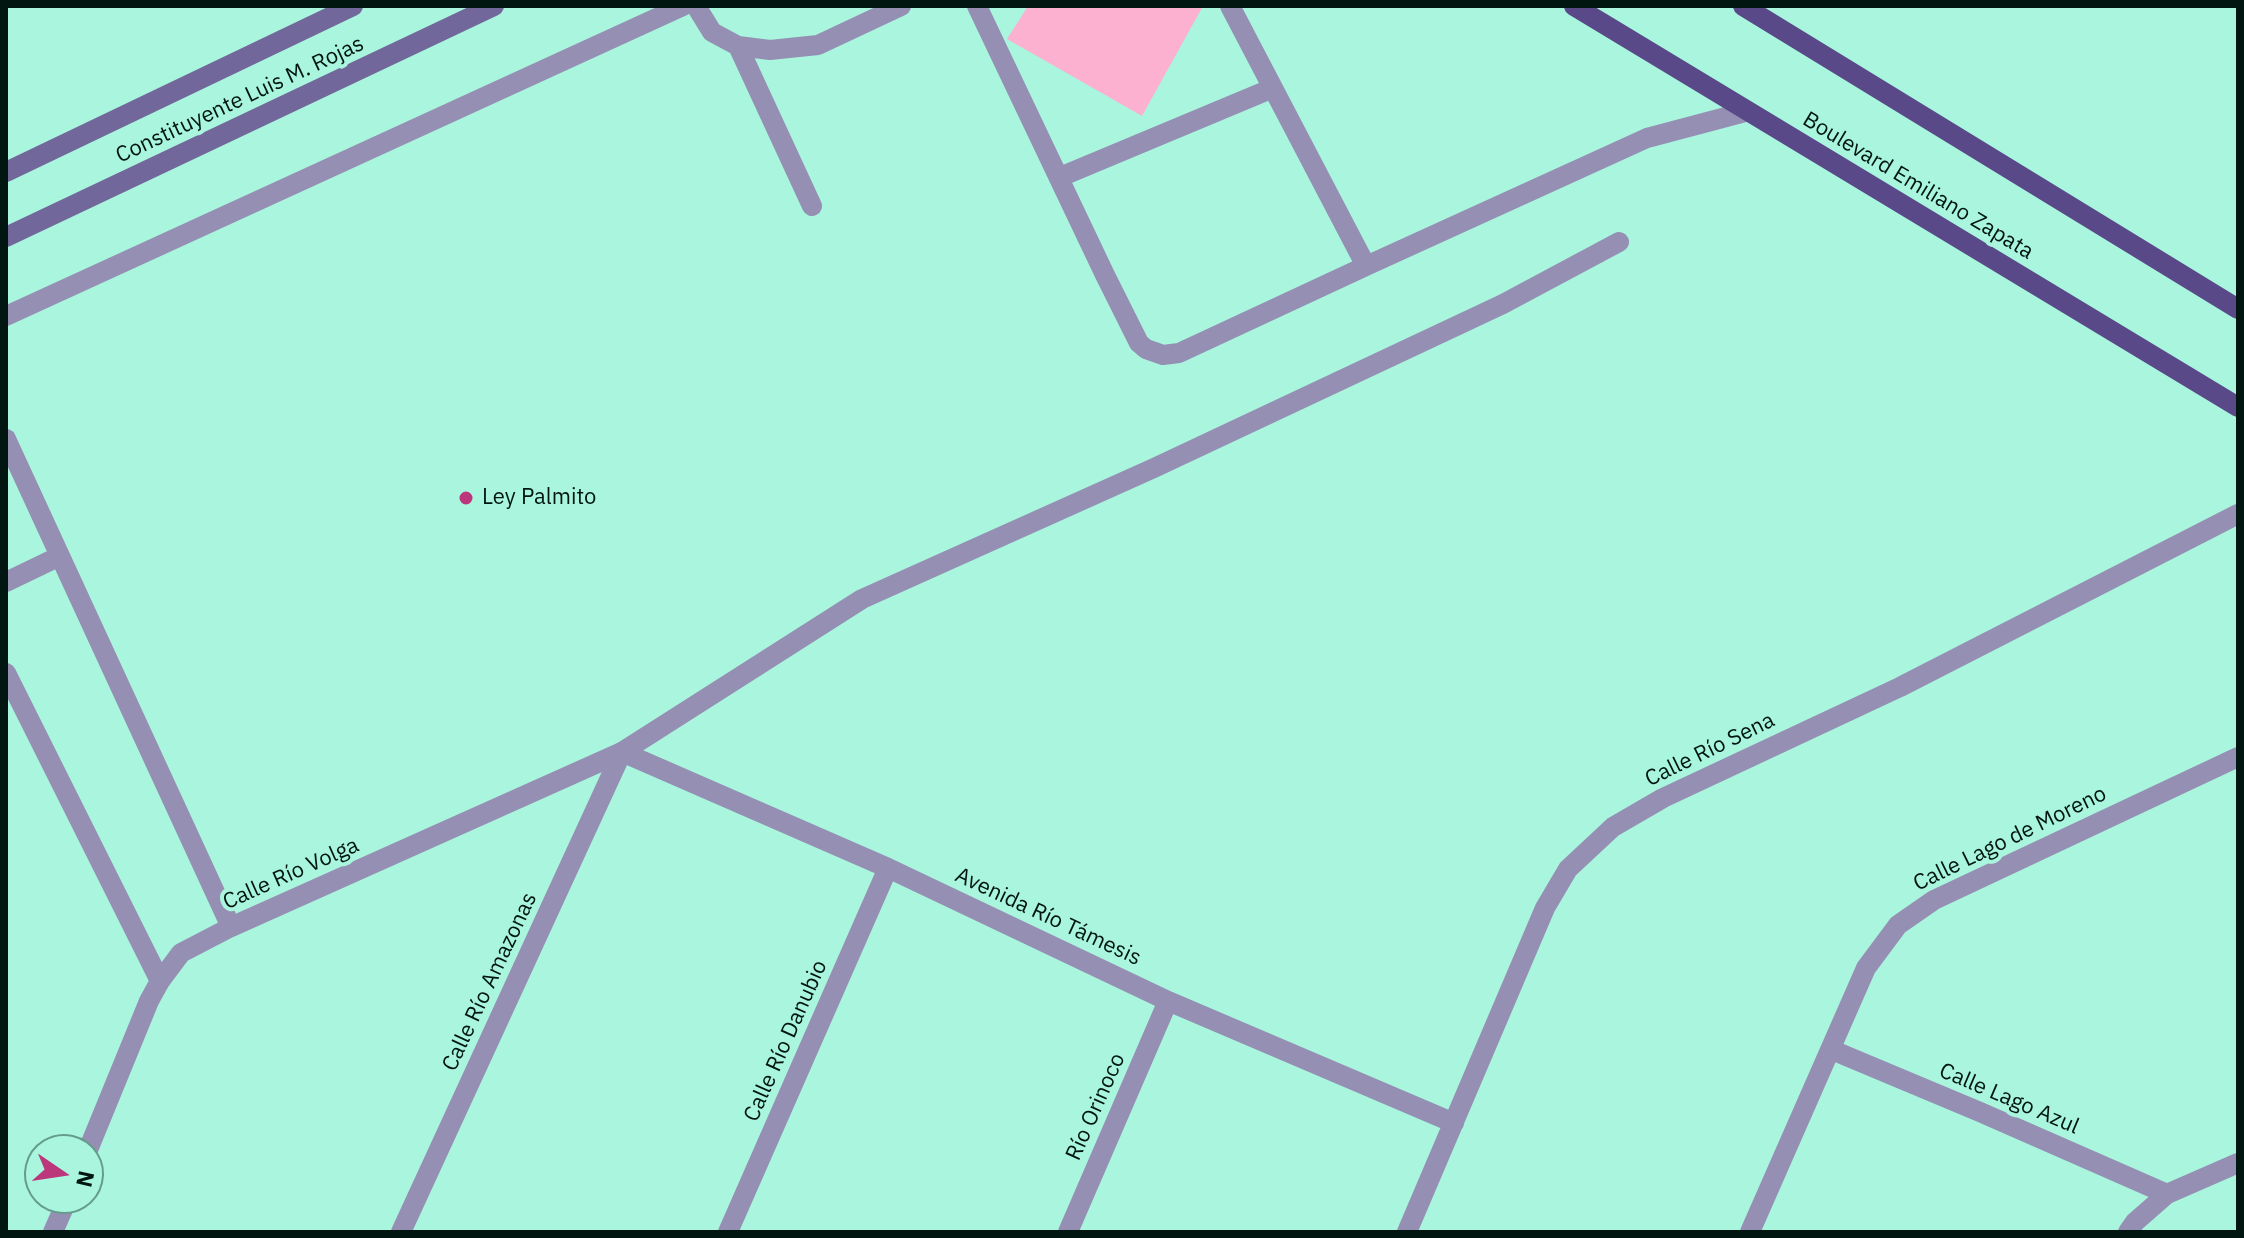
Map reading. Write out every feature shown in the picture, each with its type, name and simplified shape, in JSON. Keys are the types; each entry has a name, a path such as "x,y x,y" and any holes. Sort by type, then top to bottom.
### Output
{"main road":[{"name":"Boulevard Emiliano Zapata","path":"1574,6 2238,407"},
{"path":"1743,6 2238,309"}],"street":[{"name":"Constituyente Luis M. Rojas","path":"6,172 353,6"},
{"name":"Constituyente Luis M. Rojas","path":"6,237 494,6"},
{"path":"6,316 683,6"},
{"path":"696,6 712,32 738,46 770,50 818,45 901,6"},
{"path":"977,6 1139,343 1163,355 1179,353 1647,138 1745,112"},
{"path":"1230,6 1366,266"},
{"path":"738,46 812,206"},
{"path":"1060,177 1273,88"},
{"name":"Calle Río Volga","path":"95,1134 160,981 181,953 231,927 622,752 862,599 1154,468 1503,304 1619,242"},
{"path":"6,439 231,927"},
{"name":"Calle Río Sena","path":"1407,1232 1545,908 1568,869 1613,827 1663,798 1900,687 2238,514"},
{"path":"6,582 60,556"},
{"path":"6,673 160,981"},
{"name":"Avenida Río Támesis","path":"622,752 888,868 1168,1001 1454,1123"},
{"name":"Calle Río Amazonas","path":"401,1232 622,752"},
{"name":"Calle Lago de Moreno","path":"1750,1232 1866,968 1898,925 1934,900 2238,757"},
{"name":"Calle Río Danubio","path":"728,1232 888,868"},
{"name":"Río Orinoco","path":"1068,1232 1168,1001"},
{"name":"Calle Lago Azul","path":"1832,1050 2167,1194"},
{"path":"2128,1232 2167,1194 2238,1163"}],"shaded area":[{"path":"1028,6 1203,6 1142,116 1007,39"}],"place":[{"name":"Ley Palmito","path":"466,498"}]}
